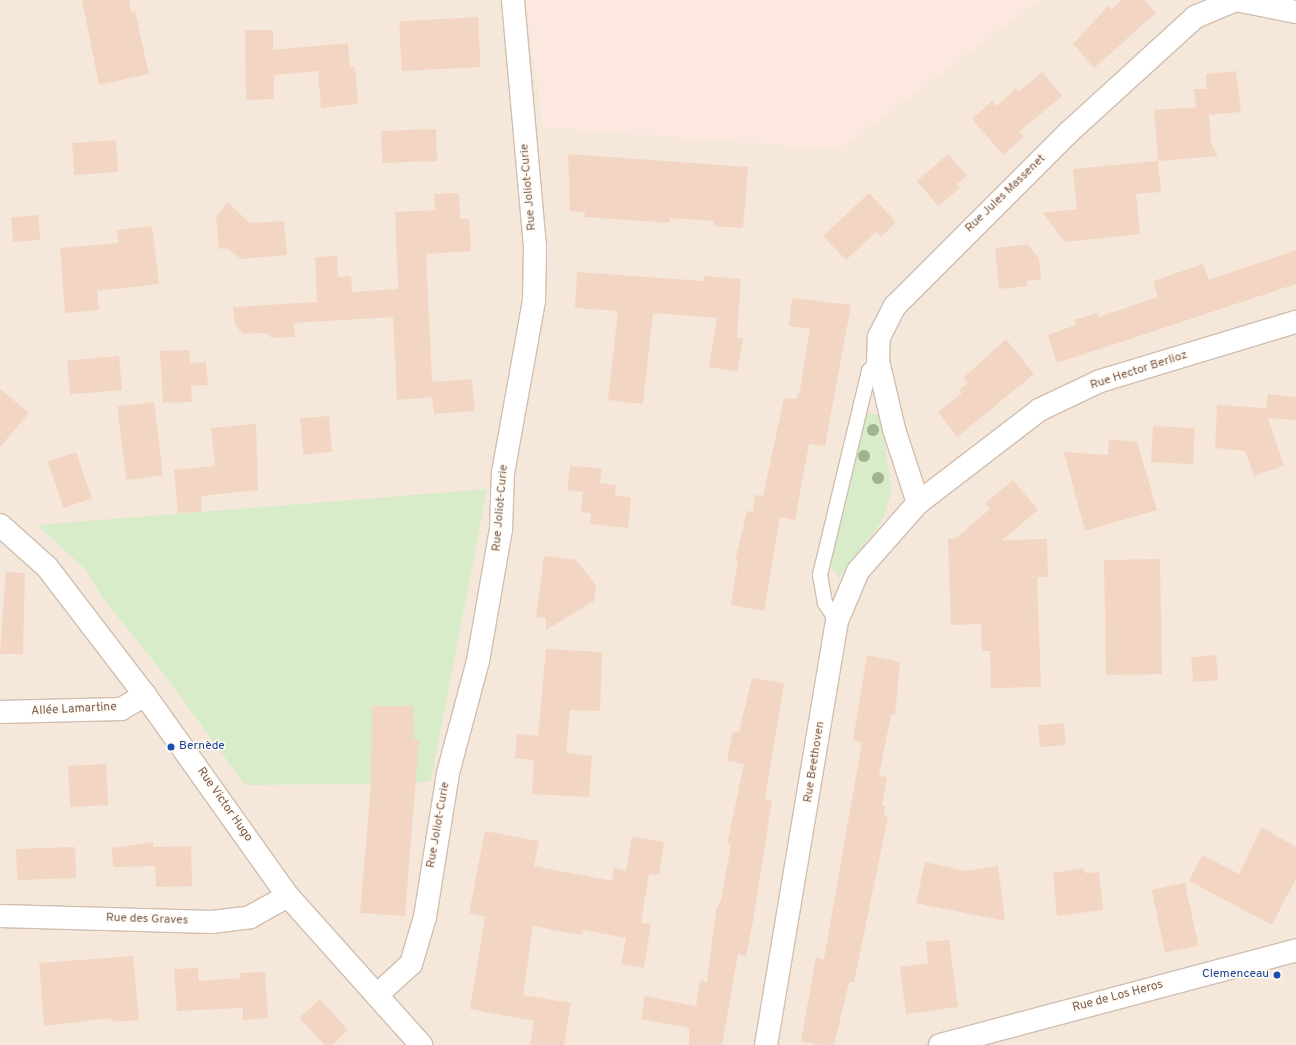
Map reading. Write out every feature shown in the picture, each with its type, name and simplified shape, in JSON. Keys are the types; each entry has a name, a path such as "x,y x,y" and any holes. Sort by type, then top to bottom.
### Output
{"street":[{"name":"Rue Joliot-Curie","path":"377,995 411,964 425,917 448,773 480,653 501,529 503,474 534,301 535,247 513,0"},
{"name":"Rue Jules Massenet","path":"918,503 894,429 878,361 878,337 894,306 929,269 1068,133 1195,17 1236,0 1296,12"},
{"name":"Rue Hector Berlioz","path":"918,503 1039,410 1100,382 1296,322"},
{"name":"Rue Beethoven","path":"766,1045 837,620 858,571 918,503"},
{"name":"Rue Victor Hugo","path":"0,526 47,567 145,695 288,896 421,1045"},
{"name":"Allée Lamartine","path":"0,712 121,708 145,695"},
{"name":"Rue des Graves","path":"0,916 212,922 250,918 288,896"},
{"name":"Rue de Los Heros","path":"940,1045 1296,950"}],"lane":[{"path":"837,620 825,603 820,575 869,371 878,361"}],"shaded area":[{"path":"0,0 526,0 544,127 839,149 1039,0 1296,0 1296,1045 0,1045"},
{"path":"526,0 1039,0 839,149 544,127"}],"green space":[{"path":"868,413 881,416 892,491 882,521 839,577 830,566 863,421"},
{"path":"487,489 431,781 415,783 245,785 163,673 105,601 85,569 37,525"}],"building":[{"path":"82,0 129,0 131,12 135,11 149,74 99,85"},
{"path":"1122,0 1144,0 1156,13 1094,68 1073,44 1108,6 1112,9"},
{"path":"478,17 481,67 402,71 399,21"},
{"path":"245,30 273,30 273,50 348,43 350,67 355,67 358,104 321,108 318,71 274,75 274,99 246,100"},
{"path":"1236,71 1241,112 1209,115 1211,143 1218,156 1158,161 1154,110 1196,107 1194,89 1206,89 1206,74"},
{"path":"1042,72 1062,96 1019,132 1024,137 1003,155 972,119 992,101 997,106 1016,88 1019,91"},
{"path":"436,129 437,161 382,163 381,131"},
{"path":"116,140 118,172 74,175 72,143"},
{"path":"568,154 748,167 743,228 713,226 714,221 670,218 670,223 584,217 585,212 570,211"},
{"path":"948,154 967,176 957,184 960,188 938,206 917,181"},
{"path":"1158,161 1161,192 1136,194 1140,234 1065,242 1043,213 1077,209 1073,169"},
{"path":"459,193 460,219 469,219 471,251 426,254 432,382 472,379 475,411 434,414 432,397 397,400 393,317 294,323 295,337 272,338 266,333 243,334 235,325 233,307 317,302 315,257 337,256 338,277 351,276 352,292 398,289 395,212 435,210 434,194"},
{"path":"869,193 896,222 881,237 876,232 846,260 823,236"},
{"path":"227,202 250,223 284,221 287,255 241,259 227,248 219,249 216,218"},
{"path":"38,215 40,240 13,242 11,217"},
{"path":"152,226 159,284 97,291 99,310 65,313 60,248 118,243 117,230"},
{"path":"1027,244 1039,258 1041,279 1027,281 1027,286 999,289 995,248"},
{"path":"1296,250 1296,284 1057,363 1048,335 1076,325 1074,320 1097,313 1099,317 1158,297 1153,281 1203,264 1209,280"},
{"path":"577,272 704,281 704,276 741,279 737,338 743,338 737,372 709,367 717,318 653,313 643,404 608,400 618,311 575,308"},
{"path":"792,298 851,305 825,446 809,444 795,520 780,517 764,611 731,605 738,561 735,561 747,511 753,512 755,495 763,496 784,398 796,399 800,390 810,329 789,326"},
{"path":"1006,339 1034,374 957,437 938,412 962,393 959,390 968,383 963,378"},
{"path":"189,350 190,363 206,362 208,385 191,386 192,402 163,403 160,351"},
{"path":"119,356 122,390 70,394 67,361"},
{"path":"0,389 29,413 0,447"},
{"path":"1268,394 1296,397 1296,420 1268,418 1284,466 1254,476 1245,451 1215,448 1217,405 1265,408 1266,412"},
{"path":"154,402 163,475 126,480 117,407"},
{"path":"329,416 332,452 303,454 300,419"},
{"path":"256,424 258,490 201,496 202,512 178,513 174,470 215,466 211,428"},
{"path":"1153,426 1195,428 1193,464 1151,462"},
{"path":"1109,439 1137,442 1157,510 1085,531 1064,452 1108,455"},
{"path":"76,452 92,498 64,508 48,462"},
{"path":"570,466 602,468 600,483 616,485 615,496 631,497 628,528 590,524 591,513 581,512 583,492 567,490"},
{"path":"1013,480 1038,510 1002,540 1047,539 1048,577 1037,577 1041,687 991,688 990,651 982,651 981,624 951,625 948,539 955,539 990,509 985,503"},
{"path":"544,556 576,560 596,585 594,601 546,630 546,618 536,617"},
{"path":"1160,559 1162,674 1106,675 1104,560"},
{"path":"6,572 25,573 23,654 0,654"},
{"path":"546,649 602,652 600,711 570,710 566,753 592,756 589,797 532,794 534,760 515,758 517,734 538,736"},
{"path":"867,655 900,662 895,715 891,714 879,776 887,777 882,805 885,806 884,816 888,817 854,982 849,982 834,1045 820,1045 801,1041 816,957 824,959 862,742 853,740"},
{"path":"1216,655 1218,680 1193,682 1191,657"},
{"path":"752,678 784,683 765,799 772,800 753,921 746,956 738,954 722,1045 689,1045 689,1028 641,1019 645,996 696,1006 700,980 707,982 716,910 721,900 731,845 727,844 744,764 727,761 733,731 739,732"},
{"path":"372,706 413,706 414,739 419,740 405,916 360,913 371,783"},
{"path":"1064,723 1066,745 1040,747 1038,725"},
{"path":"106,764 108,805 70,807 68,766"},
{"path":"1262,827 1296,847 1296,878 1272,925 1189,881 1202,855 1239,874"},
{"path":"485,831 539,841 534,866 612,881 614,868 626,871 632,837 664,842 659,875 649,874 641,923 651,924 644,968 621,964 626,938 583,930 582,935 533,926 523,995 571,1003 564,1045 530,1045 534,1021 470,1009 485,916 469,913"},
{"path":"153,842 153,847 191,846 192,886 156,887 155,866 113,867 112,848"},
{"path":"75,847 76,878 17,880 16,849"},
{"path":"925,862 965,871 998,866 1005,921 916,903"},
{"path":"1084,868 1085,873 1099,872 1103,910 1057,916 1053,873"},
{"path":"1185,883 1198,946 1165,953 1152,890"},
{"path":"949,940 958,1007 906,1014 900,967 928,963 926,942"},
{"path":"133,956 139,1020 112,1022 112,1018 44,1026 39,963"},
{"path":"198,968 199,981 240,978 239,973 265,972 268,1018 243,1020 243,1008 177,1011 174,969"},
{"path":"320,999 348,1030 332,1045 325,1045 299,1018"}],"place":[{"name":"Bernède","path":"171,747"},
{"name":"Clemenceau","path":"1277,975"}]}
